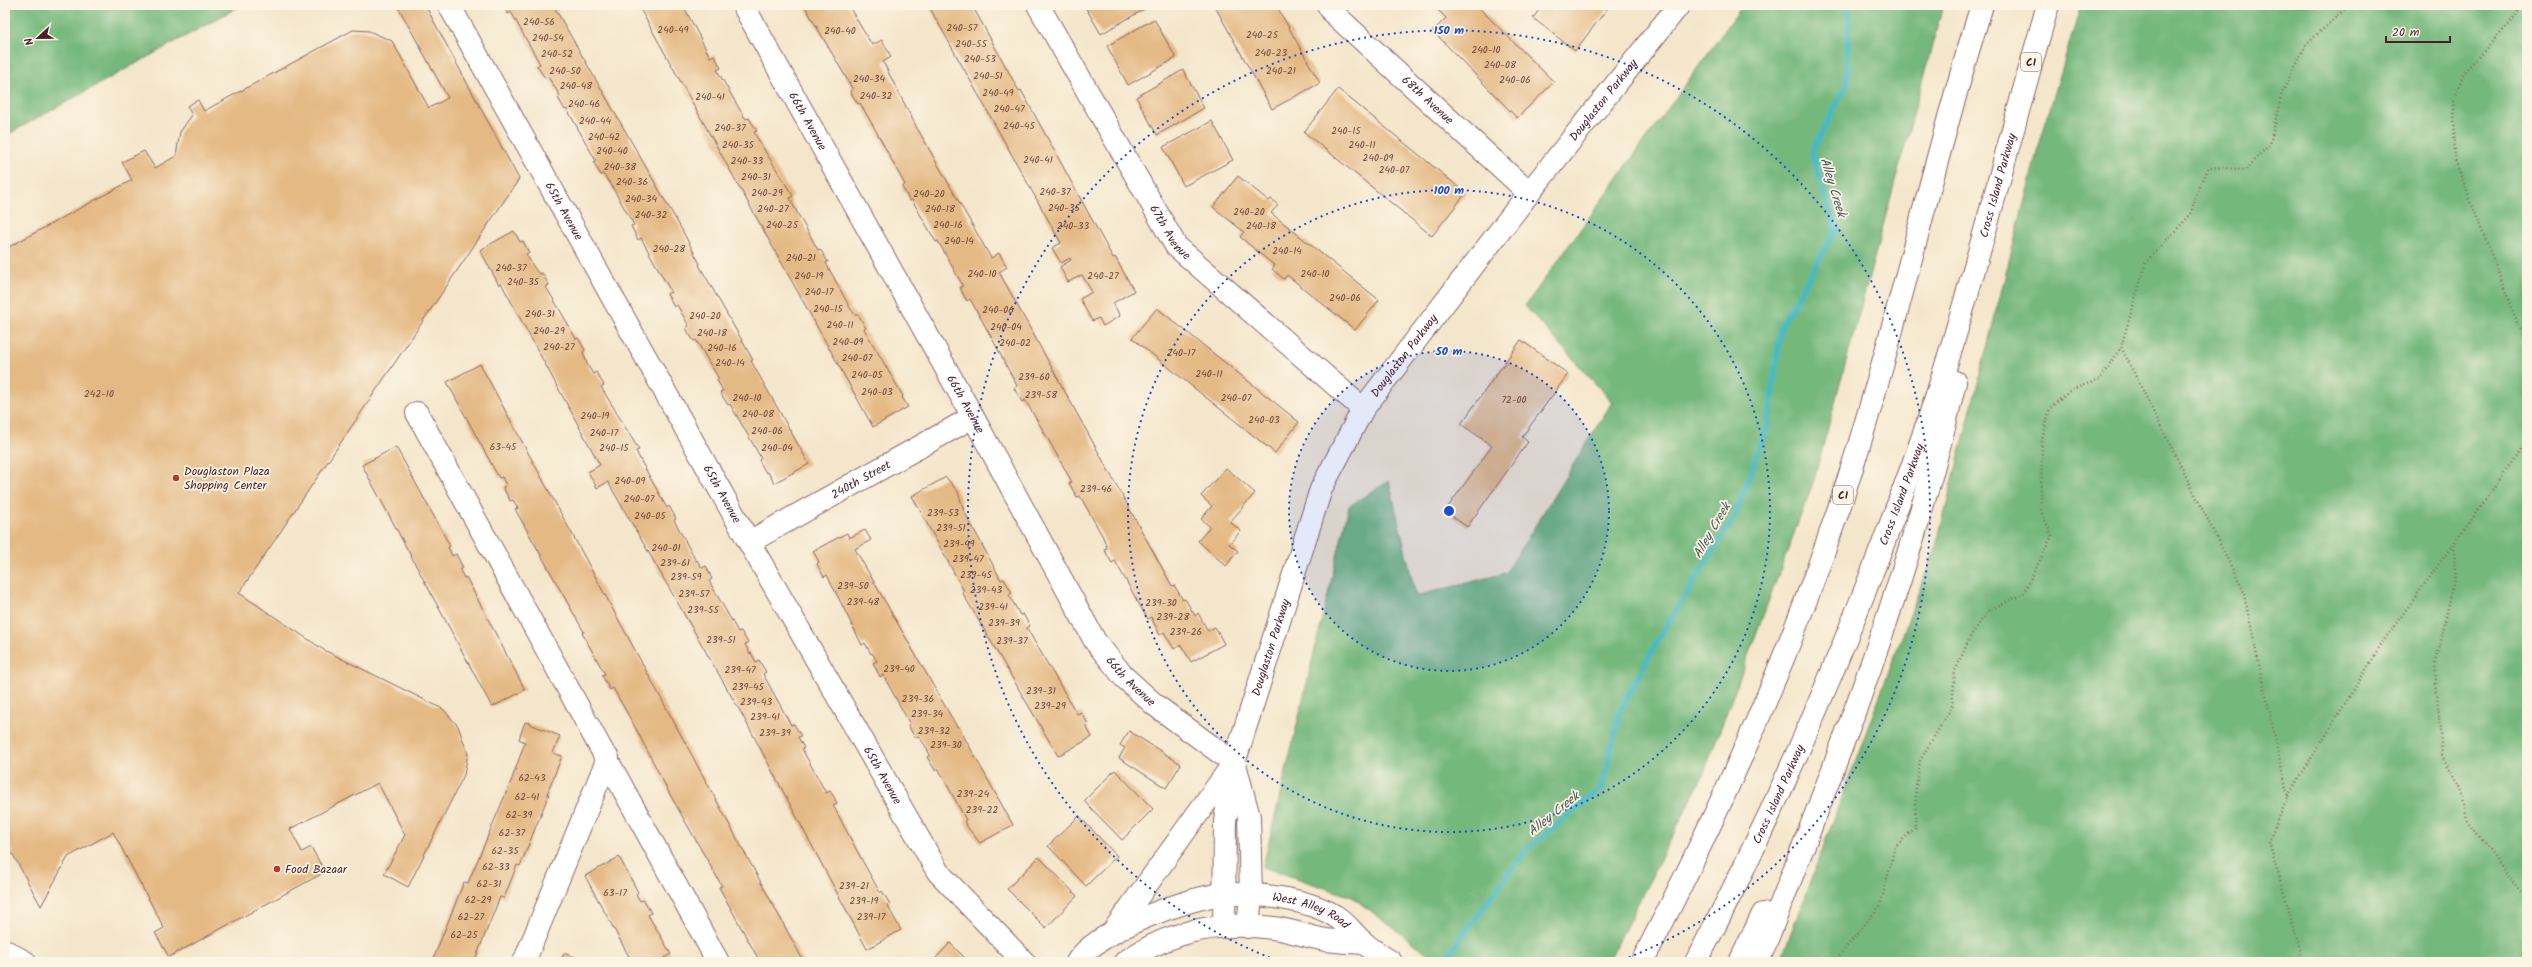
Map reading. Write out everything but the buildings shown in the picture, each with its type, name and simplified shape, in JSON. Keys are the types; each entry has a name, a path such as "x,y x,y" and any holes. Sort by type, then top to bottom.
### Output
{"main road":[{"name":"65th Avenue","path":"449,5 749,542 938,872 1024,962"},
{"name":"66th Avenue","path":"743,5 974,417 1095,641 1124,677 1155,705 1234,763"},
{"name":"67th Avenue","path":"1038,5 1176,246 1363,409"},
{"name":"68th Avenue","path":"1328,5 1333,13 1529,193"},
{"name":"Douglaston Parkway","path":"1224,927 1226,894 1224,821 1234,763 1321,489 1363,409 1529,193 1679,5"},
{"name":"CI","path":"1642,962 1683,882 1742,756 1794,632 1841,501 1881,365 1955,89 1982,5"},
{"name":"Cross Island Parkway","path":"1696,962 1731,895 1788,772 1839,656 1891,525 1940,386 2048,5"},
{"path":"1758,962 1839,757 1875,658 1916,531 1953,388 2015,120"},
{"path":"417,412 608,758 718,962"},
{"name":"240th Street","path":"749,542 974,417"},
{"path":"1740,962 1770,900 1828,768 1872,658 1916,531"},
{"path":"524,962 608,758"},
{"name":"Douglaston Parkway","path":"1110,935 1234,763"},
{"path":"1125,962 1159,941 1184,932 1224,927 1248,927 1251,896 1249,817 1234,763"},
{"name":"Douglaston Parkway","path":"1077,962 1099,942 1110,935 1173,907 1226,894 1251,896"},
{"name":"West Alley Road","path":"1251,896 1300,902 1336,916 1364,943 1391,962"},
{"name":"West Alley Road","path":"1248,927 1273,928 1322,939 1364,943"},
{"path":"5,951 25,962"}],"path":[{"path":"1834,962 1880,906 1895,847 1915,828 1916,788 1920,760 1952,707 1955,671 1971,635 1989,610 2023,594 2052,536 2041,511 2042,439 2050,408 2071,390 2100,379 2121,347 2146,262 2191,214 2195,198 2209,167 2246,170 2270,144 2282,93 2306,45 2349,5"},
{"path":"2523,5 2512,21 2464,72 2454,101 2455,160 2527,348"},
{"path":"2121,347 2243,590 2288,797"},
{"path":"2299,962 2301,953 2269,842 2288,797 2385,639 2527,442"},
{"path":"2454,543 2455,576 2434,668 2442,756 2461,788 2467,820 2527,900"}],"green space":[{"path":"5,5 242,5 5,136"},
{"path":"1743,5 1943,5 1813,483 1702,778 1608,962 1439,962 1352,897 1263,867 1349,506 1389,481 1416,596 1506,573 1612,402 1525,306"},
{"path":"2081,5 2527,5 2527,962 1780,962 1936,546 2037,152"}],"waterway":[{"name":"Alley Creek","path":"1443,962 1526,850 1602,788 1620,711 1660,636 1735,516 1768,425 1781,326 1836,230 1812,152 1847,84 1849,5"}],"place":[{"name":"Douglaston Plaza Shopping Center","path":"176,478"},
{"name":"Food Bazaar","path":"277,869"}]}
